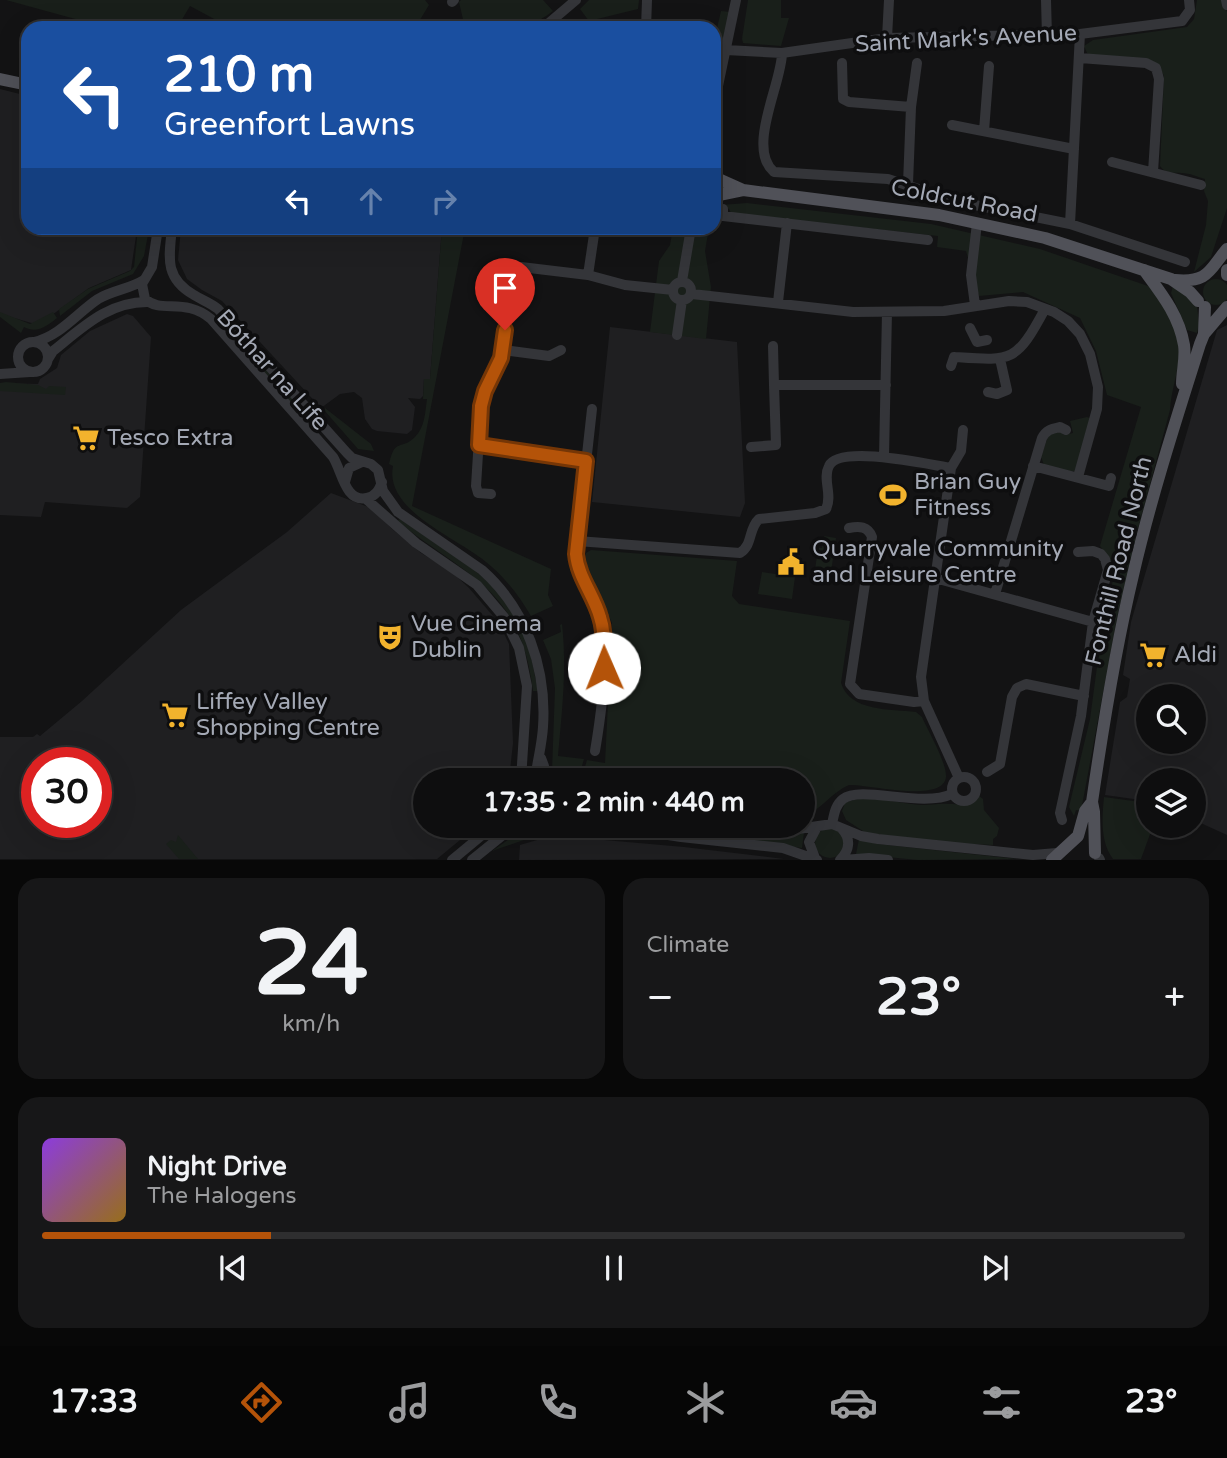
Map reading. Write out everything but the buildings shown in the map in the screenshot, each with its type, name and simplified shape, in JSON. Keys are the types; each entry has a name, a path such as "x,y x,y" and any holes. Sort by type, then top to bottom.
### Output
{"main road":[{"path":"0,79 21,84"},
{"name":"Coldcut Road","path":"721,180 743,190"},
{"name":"Coldcut Road","path":"721,194 743,190 892,208 977,223 1045,238 1171,279"},
{"name":"Fonthill Road North","path":"1204,334 1196,287 1227,250"},
{"path":"1144,270 1162,293 1179,328 1184,359 1181,403"},
{"path":"1171,279 1192,280 1207,274 1227,274"},
{"path":"1171,279 1190,292 1201,304"},
{"name":"Fonthill Road North","path":"1201,304 1214,310 1226,307"},
{"name":"Fonthill Road North","path":"1098,858 1092,802 1113,665 1130,588 1151,503 1204,334 1226,307"},
{"name":"Fonthill Road North","path":"1060,853 1078,836 1085,811 1092,802"},
{"name":"Fonthill Road North","path":"1060,853 1085,847 1098,858"}],"street":[{"path":"551,21 576,0"},
{"path":"646,21 648,0"},
{"path":"721,73 736,0"},
{"path":"887,38 889,0"},
{"path":"1046,0 1047,36"},
{"name":"Saint Mark's Avenue","path":"726,50 782,53 887,38 1080,34 1175,23 1186,17 1189,0"},
{"path":"1070,224 1080,34"},
{"path":"782,53 782,66 765,120 765,158 767,166 778,173 888,179 955,201 1070,224 1185,262"},
{"path":"1080,58 1146,63 1156,68 1159,79 1153,173"},
{"path":"842,63 844,99 849,103 911,107"},
{"path":"908,184 911,107 917,63"},
{"path":"984,131 989,66"},
{"path":"951,125 1074,149"},
{"path":"1112,162 1201,185"},
{"path":"723,209 723,216 928,240"},
{"path":"778,302 788,223"},
{"path":"975,306 971,275 977,223"},
{"path":"149,302 142,289 155,257 157,235"},
{"path":"168,305 176,297 175,279 169,265 171,235"},
{"path":"588,275 594,235"},
{"path":"682,281 690,235"},
{"path":"491,494 478,493 476,486 480,416 485,391 503,350 513,275 521,267 588,275 625,285 673,290"},
{"path":"30,372 22,368 18,360 18,353 23,346 53,334 97,300 132,287 152,272 163,270 175,279"},
{"name":"Bóthar na Life","path":"175,279 191,294 218,309 352,458 375,466 380,473 387,498 399,512 482,570 517,612 531,641 540,673 543,715 538,768"},
{"path":"682,281 690,285 692,294"},
{"path":"673,290 677,283 682,281"},
{"path":"673,290 676,298 682,300 688,299 692,294"},
{"path":"692,294 853,312 944,312 1009,301 1027,302 1045,309 1068,321 1080,334 1090,354 1098,387 1097,409 1078,477"},
{"path":"677,335 682,300"},
{"name":"Bóthar na Life","path":"48,359 53,351 102,313 120,305 149,302 158,306 192,307 211,319 333,457 352,495 366,499 416,542 477,585 504,617 519,648 527,686 522,768"},
{"path":"951,366 954,356 1000,359 1018,351 1045,309"},
{"path":"884,457 887,312"},
{"path":"970,328 982,341 973,358"},
{"path":"0,372 40,370 48,359 43,346 34,342"},
{"path":"751,447 776,445 773,345"},
{"path":"503,350 550,356 561,351"},
{"path":"988,392 997,394 1007,390 1000,359"},
{"path":"0,372 18,360"},
{"path":"774,385 886,385"},
{"path":"592,409 577,541 577,566 600,616 603,632 604,668 595,751"},
{"path":"995,594 1045,432 1060,427 1066,430"},
{"path":"959,778 924,701 921,677 951,468 961,451 962,430"},
{"path":"479,445 586,461"},
{"path":"577,541 740,553 748,546 754,524 759,519 815,513 825,509 829,500 827,470 835,459 884,457 951,468"},
{"path":"345,482 349,468 362,462"},
{"path":"1033,466 1109,486 1111,478"},
{"path":"366,499 377,492 382,481"},
{"path":"849,528 863,528 868,530 872,537 850,684 859,694 924,701"},
{"path":"1062,820 1059,813 1084,696 1093,622 1108,570 1101,554 1093,551 1078,552"},
{"path":"935,578 1093,622"},
{"path":"987,772 1000,764 1012,697 1017,688 1026,684 1084,696"},
{"name":"Bóthar na Life","path":"540,758 544,768"},
{"path":"967,777 973,781 975,795 969,801 961,802 953,794 952,787 959,778 967,777"},
{"path":"835,825 834,811 843,799 851,795 918,800 938,799 953,794"},
{"path":"835,825 844,830 848,841 847,852 842,859"},
{"path":"816,859 811,853 809,842 817,827 835,825 861,836 878,839 1033,855 1060,853"},
{"path":"452,859 478,838"},
{"path":"472,859 499,838"},
{"path":"690,838 783,848 816,859"},
{"path":"842,859 888,859"}],"shaded area":[{"path":"6,0 425,0 429,5 419,21 216,21 190,6 181,21 82,21"},
{"path":"543,0 553,11 538,21 463,21 459,2"},
{"path":"589,0 639,0 638,9 589,21 580,9"},
{"path":"748,0 781,0 781,18 789,18 781,46 743,43"},
{"path":"1197,0 1222,0 1227,12 1227,208 1211,257 1194,272 1206,225 1208,201 1204,191 1205,179 1167,172 1160,166 1164,76 1159,66 1092,56 1084,46 1093,40 1187,27 1194,19"},
{"path":"721,11 730,12 721,52 721,21 718,21"},
{"path":"0,89 21,94 21,235 136,235 131,270 89,288 41,323 35,324 0,314"},
{"path":"747,203 931,224 1040,249 1148,286 1166,308 1179,346 1170,410 1117,618 1081,811 1076,810 1074,816 1069,807 1090,719 1104,614 1115,573 1114,565 1100,546 1141,407 1107,395 1096,351 1080,318 1023,292 979,296 966,251 937,247 938,236 731,213 721,205"},
{"path":"137,235 148,235 144,256 133,274 92,291 60,316 59,309 88,289 134,267"},
{"path":"180,235 441,235 430,379 424,379 423,396 420,399 408,398 415,407 412,430 407,434 372,429 365,419 362,398 354,392 340,394 321,408 222,301 187,279 178,260"},
{"path":"441,235 464,235 412,506 551,569 548,595 553,606 531,616 511,587 493,568 426,522 400,497 393,482 393,466 389,464 391,456 396,447 410,441 421,429 427,399 423,399 424,379 430,379"},
{"path":"672,235 708,235 705,251 711,287 706,339 650,332 659,261 670,245"},
{"path":"1216,279 1225,283 1228,297 1225,301 1216,305 1207,301 1203,292 1207,283"},
{"path":"1173,286 1197,306 1197,333 1187,330 1171,293"},
{"path":"0,312 30,324 53,312 57,318 38,329 24,327 21,333 0,317"},
{"path":"127,314 133,316 151,337 140,497 127,508 45,502 41,517 0,515 0,383 38,384 40,379 57,368 61,355 90,331"},
{"path":"220,316 309,416 308,422 217,319"},
{"path":"1227,325 1227,835 1206,825 1206,768 1136,768 1136,799 1105,795 1120,702 1127,697 1130,679 1123,675 1131,622 1217,330"},
{"path":"610,327 737,342 745,503 740,517 592,502"},
{"path":"0,383 38,385 46,389 49,386 66,387 65,395 0,391"},
{"path":"325,408 371,444 374,451 358,449"},
{"path":"1087,417 1092,419 1075,471 1044,465 1041,457 1048,436 1060,431 1064,435 1073,433 1070,421"},
{"path":"331,493 371,508 421,553 451,571 499,623 509,644 513,743 510,768 413,768 413,838 462,838 437,859 0,859 0,737 40,736 181,610 287,532"},
{"path":"400,519 473,569 496,589 510,607 529,646 538,691 533,691 526,656 516,629 503,607 468,573 397,521"},
{"path":"824,536 836,538 831,572 815,570 818,548 822,548"},
{"path":"591,550 737,561 732,596 739,604 850,621 841,683 846,692 862,704 916,712 922,717 944,764 946,777 942,785 932,790 904,791 849,785 815,810 815,768 585,768 587,760 605,763 612,623 585,561 586,553"},
{"path":"762,572 795,577 792,599 758,594"},
{"path":"562,624 564,674 558,756 584,759 581,768 552,768 555,688 551,659 543,640 561,632"},
{"path":"979,796 983,799 984,810 999,828 993,845 949,843 866,833 846,820 842,811 845,803 862,799 922,805 962,805 969,804"},
{"path":"1104,797 1136,801 1136,838 1149,838 1141,859 1113,859 1106,845"},
{"path":"830,828 841,832 845,843 841,854 830,858 819,854 815,843 819,832"},
{"path":"178,835 198,859 179,859 166,844 171,840 176,842"},
{"path":"511,838 529,838 492,851"},
{"path":"544,838 581,838 784,859 519,860 520,845"},
{"path":"721,838 803,838 802,848"},
{"path":"859,839 878,844 1017,859 918,860 856,854"}],"place":[{"name":"Tesco Extra","path":"86,438"},
{"name":"Brian Guy Fitness","path":"893,495"},
{"name":"Quarryvale Community and Leisure Centre","path":"791,562"},
{"name":"Vue Cinema Dublin","path":"390,637"},
{"name":"Aldi","path":"1153,655"},
{"name":"Liffey Valley Shopping Centre","path":"175,715"}],"route":[{"path":"505,330 501,358 481,406 479,445 586,461 577,566 600,616 604,668"}]}
